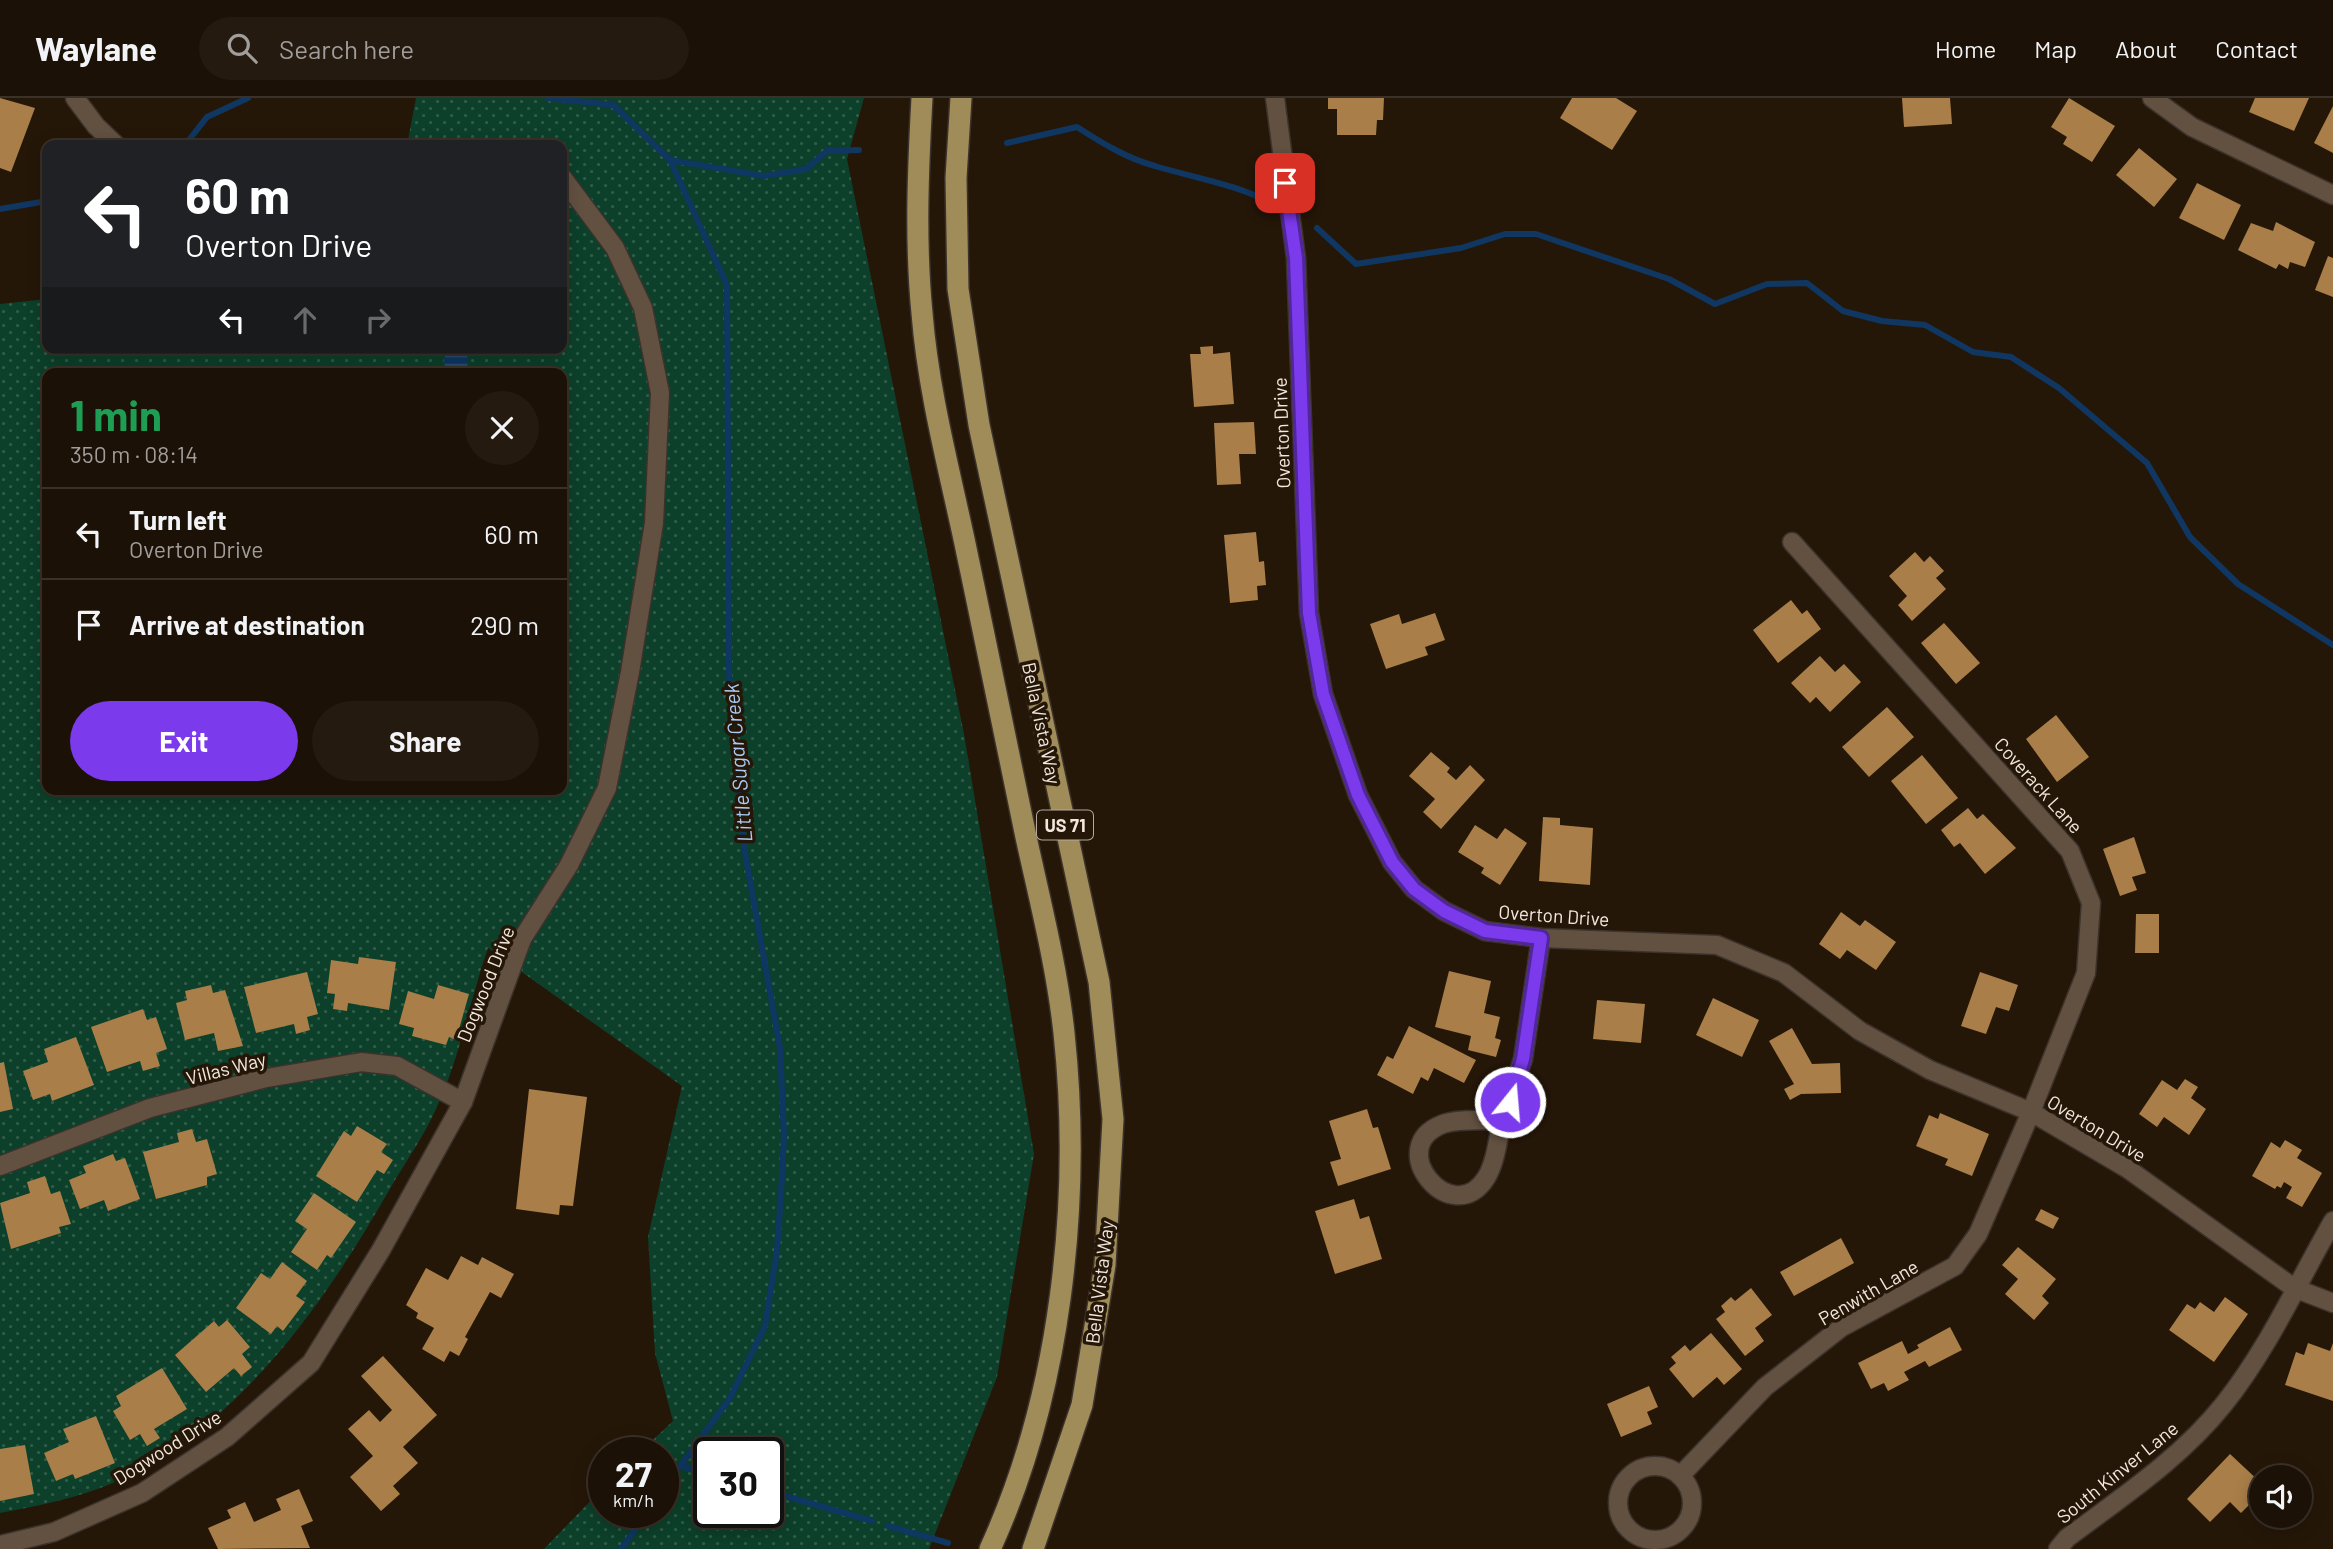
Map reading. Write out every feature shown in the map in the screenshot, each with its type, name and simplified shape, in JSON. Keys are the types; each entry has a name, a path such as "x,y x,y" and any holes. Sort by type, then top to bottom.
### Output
{"main road":[{"name":"Bella Vista Way","path":"922,98 916,205 922,316 940,426 1046,930 1064,1031 1071,1145 1066,1256 1049,1363 1020,1470 990,1549"},
{"name":"Bella Vista Way","path":"961,98 956,178 958,289 984,450 1099,982 1113,1119 1105,1265 1082,1405 1033,1549"}],"street":[{"path":"75,98 96,126 111,140"},
{"name":"Overton Drive","path":"1275,98 1296,258 1309,613 1323,694 1358,795 1392,862 1414,889 1444,911 1485,931 1541,938 1717,945 1784,973 1860,1031 1930,1070 2031,1112 2128,1169 2294,1288 2333,1303"},
{"path":"2152,98 2192,127 2333,195"},
{"name":"Dogwood Drive","path":"0,1545 54,1532 142,1493 227,1437 311,1363 382,1250 463,1102 522,939 569,865 607,788 630,672 654,523 660,393 643,308 615,248 567,184"},
{"name":"Coverack Lane","path":"1792,542 2070,851 2091,903 2086,973 2031,1112"},
{"path":"1502,1120 1452,1122 1431,1131 1424,1140 1420,1163 1431,1185 1453,1194 1476,1188 1490,1168 1502,1120 1523,1059 1541,938"},
{"name":"Villas Way","path":"0,1166 150,1108 266,1078 361,1062 397,1066 463,1102"},
{"name":"Penwith Lane","path":"1680,1476 1765,1388 1842,1327 1955,1266 1978,1234 2031,1112"},
{"name":"South Kinver Lane","path":"2058,1549 2067,1538 2152,1475 2199,1433 2225,1404 2263,1349 2333,1221"},
{"path":"1652,1466 1664,1467 1680,1476 1690,1490 1692,1503 1684,1527 1663,1540 1638,1536 1628,1528 1618,1506 1623,1484 1631,1475 1652,1466"}],"green space":[{"path":"416,98 864,98 847,159 964,734 1034,1154 997,1377 929,1549 544,1549 588,1504 588,1528 679,1528 679,1437 656,1437 673,1421 655,1353 648,1237 682,1086 488,948 452,1070 431,1119 337,1275 274,1358 239,1395 201,1429 159,1459 113,1483 86,1493 0,1513 0,304 42,300 42,354 567,354 567,140 408,140"}],"water":[{"path":"446,354 467,356 466,368 446,368"}],"building":[{"path":"0,98 35,108 11,172 0,168"},
{"path":"1328,98 1384,98 1383,120 1377,120 1376,135 1337,135 1337,109 1328,109"},
{"path":"1572,98 1616,98 1637,111 1612,150 1560,118"},
{"path":"1902,98 1950,98 1952,124 1904,127"},
{"path":"2069,98 2115,126 2092,162 2063,144 2067,137 2051,127"},
{"path":"2255,98 2309,98 2294,131 2249,112"},
{"path":"2333,106 2333,153 2314,143"},
{"path":"2139,148 2177,179 2154,207 2116,175"},
{"path":"2197,183 2241,205 2224,240 2179,218"},
{"path":"2276,222 2315,242 2305,267 2290,262 2288,269 2279,264 2276,269 2238,250 2251,223 2273,231"},
{"path":"2328,256 2333,258 2333,297 2315,290"},
{"path":"1213,346 1213,354 1230,352 1234,404 1194,407 1190,354 1201,354 1200,347"},
{"path":"1254,422 1256,454 1239,454 1241,484 1217,485 1214,423"},
{"path":"1256,532 1259,562 1264,561 1266,585 1257,586 1258,600 1230,603 1224,535"},
{"path":"1915,552 1924,562 1930,556 1944,571 1936,578 1946,589 1912,621 1898,605 1907,596 1889,576"},
{"path":"1791,600 1802,614 1807,610 1821,629 1778,663 1753,630"},
{"path":"1435,613 1445,640 1425,647 1428,655 1386,669 1370,624 1399,614 1402,624"},
{"path":"1944,623 1980,663 1956,684 1921,643"},
{"path":"1820,656 1835,672 1844,664 1861,682 1830,712 1816,697 1810,703 1791,683"},
{"path":"1887,707 1914,737 1869,777 1842,747"},
{"path":"2056,715 2089,757 2057,782 2026,739"},
{"path":"1431,752 1450,768 1447,772 1456,780 1470,765 1485,780 1441,829 1423,812 1435,799 1409,776"},
{"path":"1922,755 1958,798 1926,824 1891,781"},
{"path":"1968,808 1977,819 1983,814 2016,848 1985,874 1960,843 1954,847 1941,830"},
{"path":"1543,817 1560,818 1560,825 1593,828 1590,885 1539,881"},
{"path":"1475,825 1497,839 1505,828 1527,843 1500,885 1481,873 1484,868 1458,852"},
{"path":"2134,837 2146,873 2132,877 2137,890 2120,896 2103,849"},
{"path":"1841,912 1860,926 1865,920 1896,942 1876,970 1847,950 1840,959 1819,944"},
{"path":"2136,914 2159,914 2159,953 2135,953"},
{"path":"359,957 396,962 389,1010 348,1003 347,1011 333,1009 335,994 327,993 331,960 358,964"},
{"path":"1449,971 1491,981 1484,1013 1500,1017 1495,1038 1501,1040 1496,1057 1468,1050 1471,1036 1435,1027"},
{"path":"307,972 318,1014 307,1017 310,1030 296,1034 294,1024 256,1033 244,987"},
{"path":"1980,972 2018,985 2009,1011 1996,1007 1986,1034 1961,1026"},
{"path":"211,985 213,993 225,990 243,1046 218,1051 214,1033 185,1040 176,1003 187,1000 185,991"},
{"path":"438,985 469,994 456,1040 449,1037 446,1045 412,1036 414,1028 399,1024 408,991 434,999"},
{"path":"1713,998 1759,1020 1742,1057 1696,1035"},
{"path":"1597,1000 1645,1004 1641,1043 1593,1039"},
{"path":"143,1009 147,1020 156,1017 167,1049 156,1053 160,1066 143,1071 140,1061 107,1072 91,1027"},
{"path":"1409,1026 1476,1060 1464,1083 1434,1068 1428,1081 1421,1077 1413,1094 1377,1075 1387,1056 1393,1059"},
{"path":"1792,1028 1812,1064 1840,1063 1841,1093 1801,1094 1790,1100 1784,1089 1794,1084 1769,1041"},
{"path":"76,1037 94,1085 52,1101 50,1094 33,1100 23,1071 48,1062 44,1049"},
{"path":"4,1062 13,1109 0,1112 0,1063"},
{"path":"2185,1079 2198,1087 2191,1098 2206,1109 2189,1135 2164,1117 2157,1127 2139,1114 2162,1080 2177,1090"},
{"path":"529,1089 587,1097 573,1206 560,1205 559,1215 516,1209"},
{"path":"1367,1109 1373,1128 1378,1127 1391,1169 1338,1186 1330,1162 1341,1159 1329,1121"},
{"path":"1940,1113 1989,1134 1972,1176 1945,1165 1948,1159 1916,1146 1929,1115 1938,1119"},
{"path":"357,1126 387,1144 381,1152 393,1160 384,1174 377,1170 357,1202 316,1176 344,1131 351,1136"},
{"path":"192,1129 196,1142 207,1139 217,1174 207,1177 207,1185 156,1199 143,1152 179,1142 177,1133"},
{"path":"2285,1140 2302,1150 2297,1158 2322,1173 2302,1207 2286,1198 2292,1187 2284,1182 2281,1188 2277,1186 2275,1189 2252,1176 2271,1142 2280,1148"},
{"path":"113,1154 116,1161 125,1158 140,1199 108,1211 104,1200 80,1209 69,1180 86,1173 83,1166"},
{"path":"45,1176 51,1194 60,1191 71,1224 59,1227 61,1233 11,1249 0,1203 30,1193 27,1182"},
{"path":"314,1193 356,1222 331,1258 327,1255 317,1270 291,1252 307,1229 295,1221"},
{"path":"1354,1199 1360,1219 1369,1216 1382,1259 1335,1274 1315,1211"},
{"path":"2041,1209 2059,1218 2053,1229 2035,1220"},
{"path":"1841,1238 1854,1263 1794,1296 1780,1272"},
{"path":"2018,1247 2056,1279 2042,1296 2049,1303 2034,1320 2005,1294 2018,1279 2002,1265"},
{"path":"461,1256 478,1265 482,1257 514,1274 501,1298 490,1292 465,1337 468,1339 459,1356 450,1351 444,1362 422,1349 434,1328 416,1318 418,1313 406,1305 426,1268 448,1280"},
{"path":"282,1262 307,1281 296,1296 305,1302 283,1331 277,1326 271,1334 236,1308 261,1273 270,1279"},
{"path":"1751,1288 1772,1315 1755,1328 1764,1341 1745,1356 1716,1319 1725,1312 1721,1306 1731,1297 1735,1301"},
{"path":"2225,1297 2248,1314 2214,1362 2169,1330 2187,1304 2195,1309 2200,1302 2214,1312"},
{"path":"227,1320 250,1347 242,1354 252,1367 241,1376 234,1368 206,1392 175,1355 214,1321 219,1327"},
{"path":"1950,1327 1962,1350 1929,1367 1925,1361 1904,1372 1909,1380 1888,1391 1884,1383 1871,1389 1858,1363 1902,1341 1908,1354 1919,1348 1917,1345"},
{"path":"1711,1333 1742,1369 1724,1385 1717,1377 1693,1398 1669,1369 1676,1363 1671,1357 1685,1345 1690,1351"},
{"path":"2308,1343 2330,1351 2333,1343 2333,1401 2285,1385 2296,1352 2304,1355"},
{"path":"383,1356 437,1415 403,1447 418,1463 393,1486 400,1494 381,1511 350,1477 373,1456 348,1429 369,1410 380,1422 392,1410 361,1376"},
{"path":"162,1368 187,1409 154,1429 160,1438 147,1446 140,1434 130,1440 113,1411 121,1406 116,1396"},
{"path":"1649,1386 1658,1407 1647,1412 1652,1424 1621,1437 1607,1404"},
{"path":"96,1416 115,1463 75,1479 73,1474 56,1481 44,1453 69,1442 63,1429"},
{"path":"25,1445 34,1494 0,1501 0,1449"},
{"path":"2230,1454 2249,1472 2249,1505 2241,1513 2230,1502 2210,1522 2187,1499"},
{"path":"299,1489 313,1521 301,1526 310,1548 218,1549 208,1528 231,1518 227,1510 245,1502 254,1522 281,1510 276,1499"}],"waterway":[{"path":"189,140 207,117 248,98"},
{"name":"Little Sugar Creek","path":"548,98 613,105 670,160 727,285 729,674 744,847 780,1048 784,1136 777,1251 765,1326 730,1398 679,1468"},
{"path":"1007,143 1077,127 1134,159 1230,186 1273,204"},
{"path":"670,160 764,176 806,169 827,151 859,150"},
{"path":"0,209 42,202"},
{"path":"1317,228 1356,264 1461,248 1505,234 1536,234 1669,279 1715,304 1767,284 1807,283 1843,311 1882,321 1925,325 1973,352 2011,357 2059,388 2147,463 2190,537 2238,584 2333,645"},
{"path":"680,1466 693,1470"},
{"path":"784,1496 872,1521"},
{"path":"888,1526 948,1543"},
{"name":"Little Sugar Creek","path":"621,1549 636,1528"}],"route":[{"path":"1285,183 1296,258 1309,613 1323,694 1358,795 1392,862 1414,889 1444,911 1485,931 1541,938 1523,1059 1510,1102"}]}
